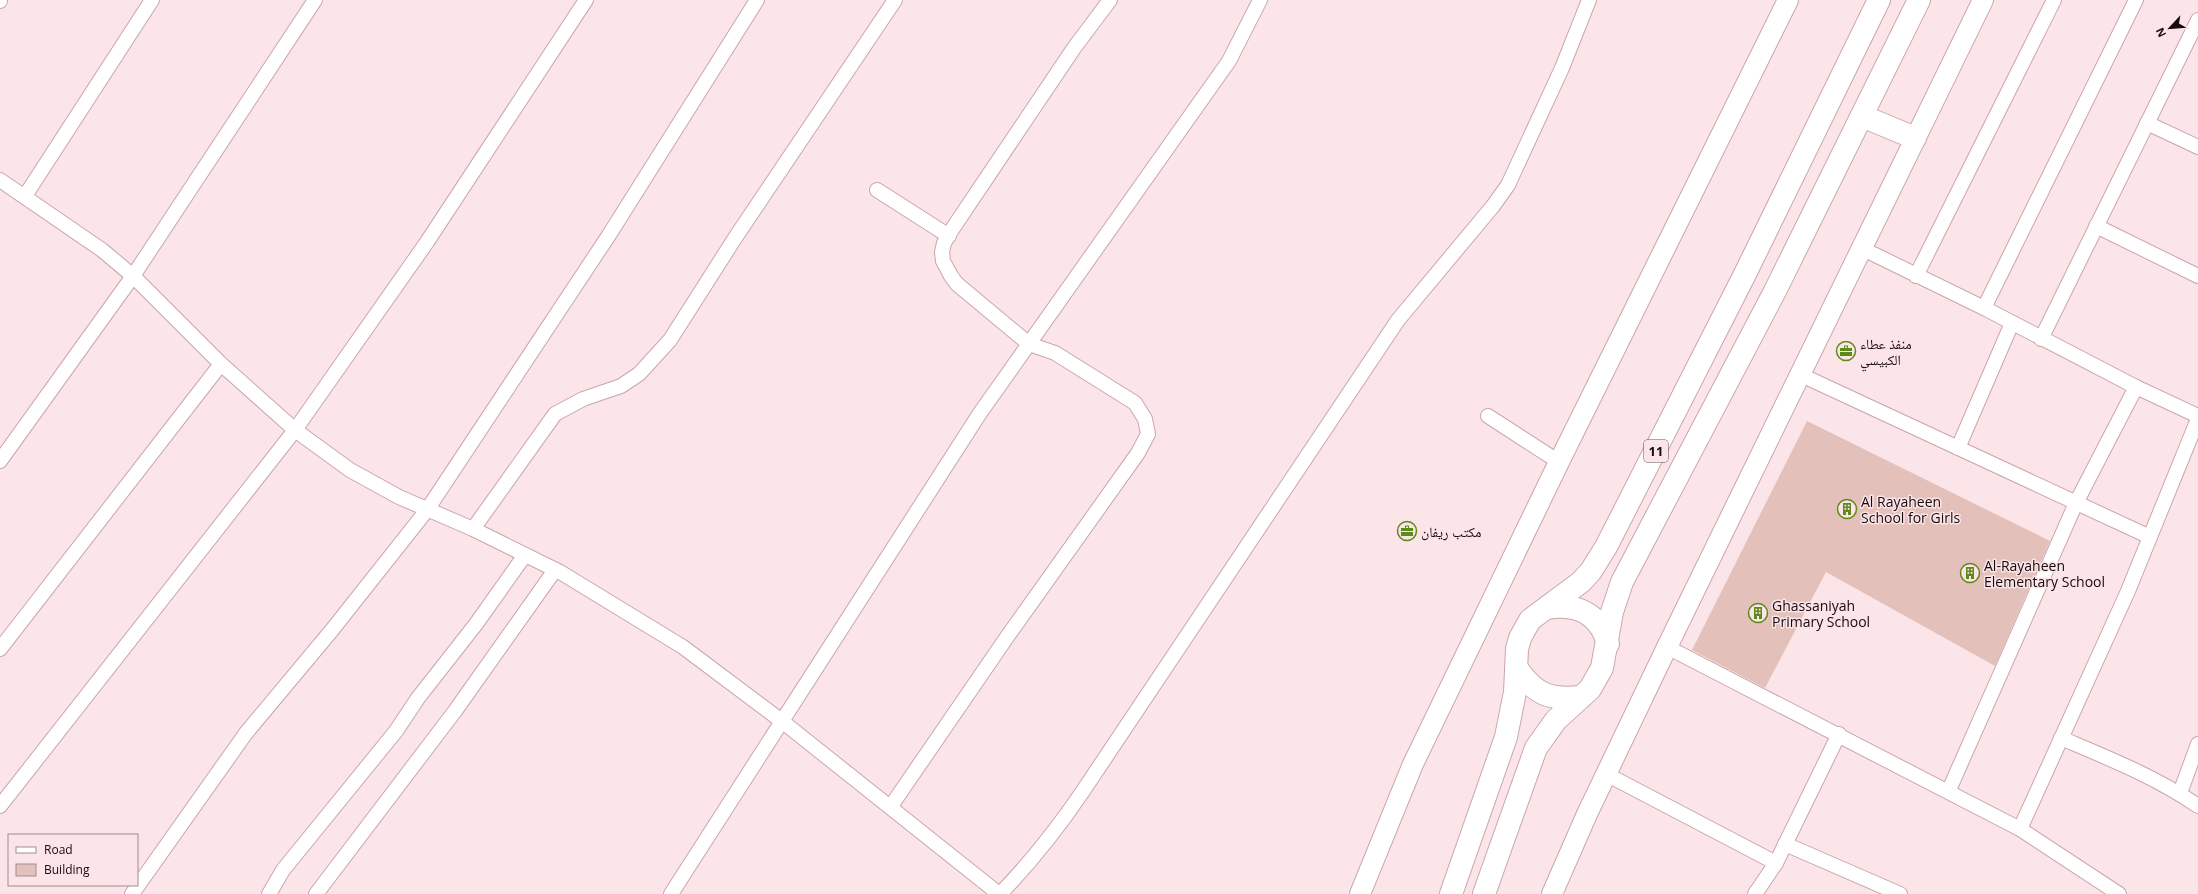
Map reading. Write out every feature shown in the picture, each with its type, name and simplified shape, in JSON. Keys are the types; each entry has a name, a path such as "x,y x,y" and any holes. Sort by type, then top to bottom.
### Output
{"highway":[{"name":"11","path":"1451,889 1506,737 1518,670 1517,649 1524,629 1530,620 1571,592 1591,572 1606,548 1749,267 1879,0"},
{"name":"11","path":"1484,894 1536,748 1556,720 1581,698 1597,679 1602,668 1608,644 1612,612 1622,582 1775,291 1919,0"},
{"path":"1862,116 1915,138"},
{"path":"1547,608 1564,605 1580,609 1594,618 1604,632 1608,644"},
{"path":"1518,670 1529,684 1544,695 1563,699 1581,698"}],"main road":[{"path":"1360,894 1413,764 1559,462 1788,0"},
{"path":"1552,894 1606,774 1667,647 1983,0"}],"street":[{"path":"25,196 152,0"},
{"path":"0,461 133,276 315,0"},
{"path":"0,806 295,430 426,242 586,0"},
{"path":"138,886 246,733 332,630 427,510 609,235 757,0"},
{"path":"473,529 555,414 583,399 621,386 640,374 670,340 735,238 895,0"},
{"path":"891,806 1007,637 1138,453 1148,434 1145,419 1140,409 1123,394 1055,353 1029,344 958,284 951,276 943,261 942,252 949,236 1070,55 1110,0"},
{"path":"671,894 783,722 980,413 1229,61 1260,0"},
{"path":"0,180 102,250 133,276 222,364 295,430 350,470 399,497 473,529 556,570 682,647 783,722 891,806 1000,894 1050,838 1083,791 1398,320 1494,206 1508,185 1562,68 1589,0"},
{"path":"1916,276 2054,0"},
{"path":"1984,308 2136,0"},
{"path":"2041,338 2147,123 2195,35 2198,20"},
{"path":"2147,123 2198,147"},
{"path":"877,190 949,236"},
{"path":"2096,226 2198,276"},
{"path":"1861,248 1984,308 2012,324 2198,417 2194,435 2128,592 2020,829"},
{"path":"1958,448 2012,324"},
{"path":"0,649 222,364"},
{"path":"1799,374 2150,537"},
{"path":"1949,790 2076,503 2136,387"},
{"path":"1488,416 1559,462"},
{"path":"269,894 282,870 396,731 418,698 476,624 525,555"},
{"path":"316,894 455,711 556,570"},
{"path":"1667,647 1949,790 2020,829 2119,894"},
{"path":"1755,894 1776,863 1839,734"},
{"path":"2061,738 2125,766 2180,793 2198,806"},
{"path":"2180,793 2198,744"},
{"path":"1606,774 1776,863"},
{"path":"1785,844 1900,894"}],"building":[{"path":"1807,421 2050,541 1995,666 1826,572 1765,688 1692,650"}],"place":[{"name":"منفذ عطاء الكبيسي","path":"1846,351"},
{"name":"Al Rayaheen School for Girls","path":"1847,509"},
{"name":"مكتب ريفان","path":"1407,531"},
{"name":"Al-Rayaheen Elementary School","path":"1970,573"},
{"name":"Ghassaniyah Primary School","path":"1758,613"}]}
